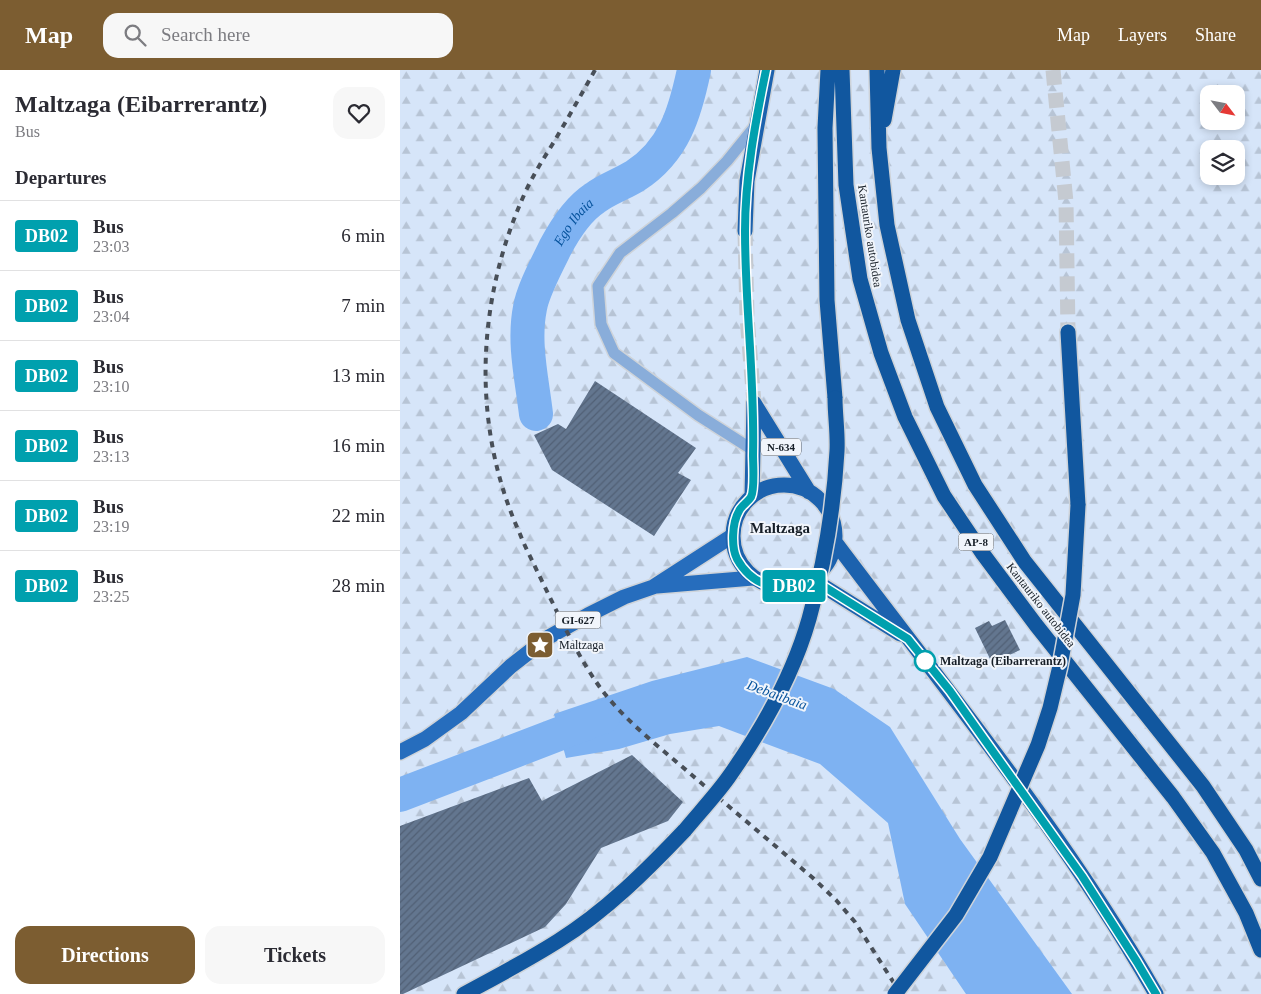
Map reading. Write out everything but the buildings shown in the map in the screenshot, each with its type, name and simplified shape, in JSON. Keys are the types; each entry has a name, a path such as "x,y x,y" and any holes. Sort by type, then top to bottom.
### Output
{"highway":[{"path":"745,231 747,181 766,70"},
{"path":"464,994 559,940 604,907 643,874 685,830 728,778 766,719 789,672 809,620 825,554 837,450 827,300 825,128 828,70"},
{"name":"Kantauriko autobidea","path":"842,70 846,185 860,279 881,353 905,417 944,496 983,554 1036,625 1173,797 1213,853 1246,913 1261,950"},
{"name":"Kantauriko autobidea","path":"877,70 879,148 887,225 908,320 937,406 975,485 1025,562 1203,786 1246,850 1261,879"},
{"path":"879,148 893,70"},
{"path":"895,994 956,915 990,857 1038,745 1050,708 1073,595 1078,505 1068,332"},
{"name":"N-634","path":"752,496 754,403 809,492"},
{"name":"N-634","path":"772,486 796,486 809,492 816,496 829,511 835,527 833,553 827,565 812,579 800,585 782,588 769,586 753,578 737,558 732,536 738,511 752,496 772,486"},
{"name":"N-634","path":"835,542 956,699 1082,876 1156,994"},
{"name":"N-634","path":"812,579 908,639"}],"main road":[{"name":"GI-627","path":"400,752 425,739 461,713 511,666 547,638 588,614 624,597 653,587 732,536"},
{"name":"GI-627","path":"653,587 753,578"}],"lane":[{"path":"753,450 698,415 614,353 601,324 598,286 620,253 702,188 757,124"}],"green space":[{"path":"400,70 1261,70 1261,994 400,994"}],"water":[{"path":"747,657 834,689 890,727 960,839 1072,994 966,994 905,904 888,823 820,764 719,726 670,734 619,749 566,758 554,714 652,681"}],"waterway":[{"name":"Ego Ibaia","path":"536,414 527,334 534,293 555,248 572,221 583,208 600,195 635,176 648,166 668,143 682,116 694,70"},
{"name":"Deba ibaia","path":"400,795 603,717"}],"tunnel":[{"path":"1053,70 1066,202 1068,332"},
{"path":"745,231 747,317 754,403"}],"railway":[{"path":"595,70 527,188 508,236 496,278 489,321 486,364 487,407 493,451 504,493 524,544 577,651 605,694 647,737 813,878 836,900 855,922 901,994"}],"bus line":[{"name":"DB02","path":"766,70 747,181 745,231 747,317 754,403 752,496 738,511 732,536 737,558 753,578 769,586 782,588 800,585 812,579 908,639 950,691 1082,876 1156,994"}],"place":[{"name":"Maltzaga","path":"540,645"},
{"name":"Maltzaga (Eibarrerantz)","path":"925,661"}],"district":[{"name":"Maltzaga","path":"780,528"}]}
